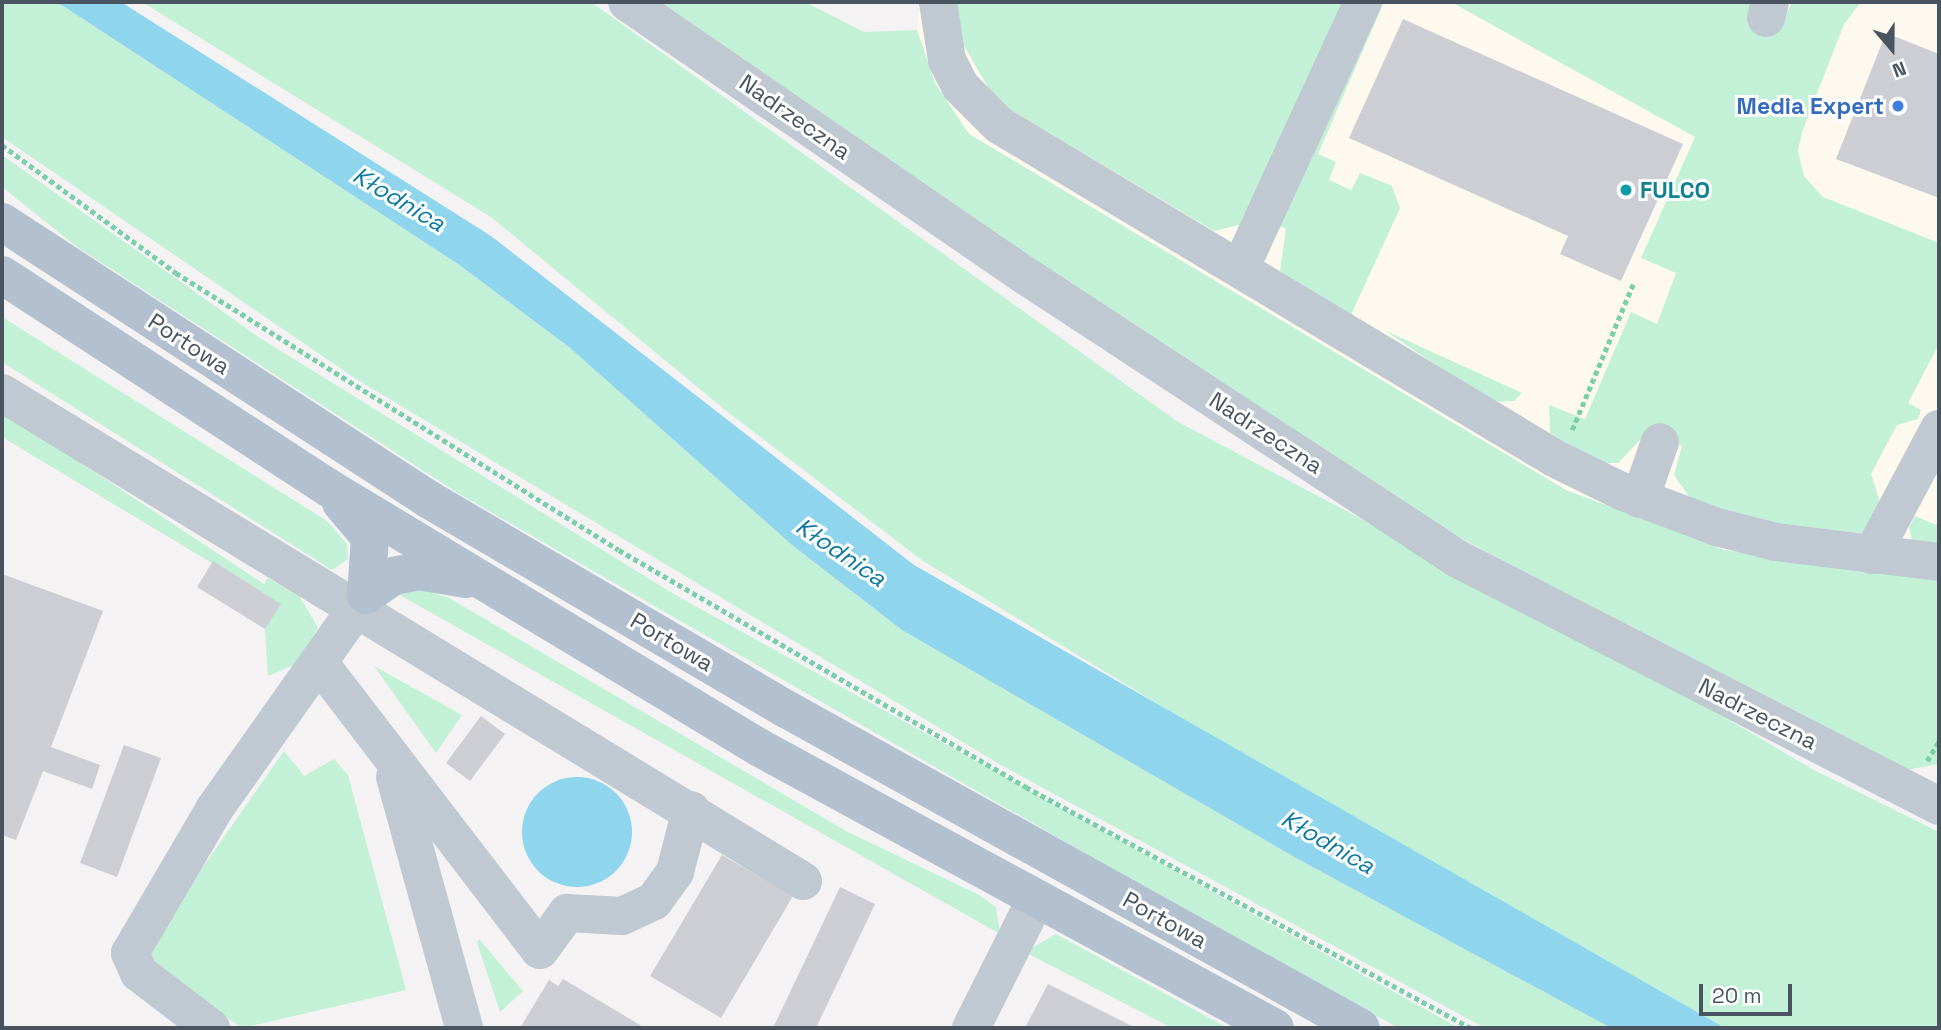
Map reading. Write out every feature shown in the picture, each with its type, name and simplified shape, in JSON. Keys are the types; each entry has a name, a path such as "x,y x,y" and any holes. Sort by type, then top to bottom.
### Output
{"main road":[{"name":"Portowa","path":"2,222 428,499 788,710 1362,1028"},
{"name":"Portowa","path":"2,275 329,488 760,748 1275,1028"},
{"path":"329,488 370,537 360,604"},
{"path":"360,604 393,576 418,571 486,582"}],"street":[{"name":"Nadrzeczna","path":"627,2 1026,276 1458,559 1939,806"},
{"path":"938,2 947,60 983,112 1559,460 1640,499 1776,542 1939,562"},
{"path":"1240,269 1363,2"},
{"path":"2,393 360,604 803,881"},
{"path":"1872,555 1930,467 1939,429"},
{"path":"1640,499 1660,442"},
{"path":"211,1028 139,973 130,953 215,808 321,665 360,604"},
{"path":"321,665 540,950 567,913 622,916 654,901 676,872 691,810"},
{"path":"390,758 464,1028"},
{"path":"971,1028 1036,899"}],"path":[{"path":"2,145 176,273 619,550 1026,787 1471,1028"},
{"path":"1559,460 1634,282"}],"shaded area":[{"path":"920,2 1939,2 1939,580 1724,550 1566,490 969,134 935,83 917,30"}],"green space":[{"path":"2,2 57,2 458,264 569,347 792,545 902,630 1296,858 1611,1028 1485,1028 1001,765 356,379 2,137"},
{"path":"142,2 591,2 1178,422 1609,650 1814,770 1939,832 1939,1028 1725,1028 1217,740 923,561 729,413 491,217"},
{"path":"648,2 805,2 864,32 917,30 935,83 969,134 1566,490 1724,550 1939,580 1939,764 1906,770 1712,676 1445,529 1141,341"},
{"path":"956,2 1384,2 1318,154 1336,162 1329,180 1351,190 1360,173 1392,186 1400,208 1351,315 1280,271 1286,229 1252,212 1239,225 1214,231 996,101 959,37"},
{"path":"1451,2 1750,2 1749,14 1783,21 1792,2 1861,2 1844,24 1802,132 1798,151 1804,176 1823,197 1939,243 1939,344 1908,403 1921,410 1918,419 1897,425 1871,474 1880,502 1864,533 1795,528 1692,501 1674,475 1682,446 1642,438 1618,463 1600,463 1550,433 1549,405 1585,419 1631,312 1657,324 1676,273 1641,258 1695,137"},
{"path":"2,155 260,338 677,596 1459,1028 1399,1028 1264,956 461,495 77,247 2,187"},
{"path":"2,317 327,521 347,544 348,559 332,570 2,362"},
{"path":"1384,330 1522,393 1514,401 1491,402"},
{"path":"2,411 264,584 268,578 300,597 318,628 296,664 268,676 265,629 280,604 2,437"},
{"path":"1915,516 1936,525 1939,520 1939,546 1912,540 1909,527"},
{"path":"418,588 449,598 846,831 979,895 996,907 1000,934 398,594"},
{"path":"374,666 462,715 436,753"},
{"path":"284,751 304,776 334,759 348,775 406,990 242,1028 155,969 149,944"},
{"path":"1056,934 1228,1028 1172,1028 1025,952"},
{"path":"479,939 523,991 500,1012 477,943"}],"water":[{"name":"Kłodnica","path":"57,2 121,2 491,236 914,565 1725,1028 1611,1028 1296,858 902,630 792,545 569,347 458,264"},
{"path":"577,777 598,782 616,793 627,811 632,832 627,853 616,871 598,882 577,887 556,882 538,871 527,853 522,832 527,811 538,793 556,782"}],"building":[{"path":"1403,19 1683,144 1621,281 1560,254 1568,236 1349,138"},
{"name":"Media Expert","path":"1886,33 1939,54 1939,198 1836,159"},
{"path":"213,561 281,604 265,629 197,587"},
{"path":"2,574 103,611 51,747 100,765 92,789 43,771 16,840 2,835"},
{"path":"481,716 505,734 470,781 446,763"},
{"path":"124,745 161,758 117,877 80,863"},
{"path":"722,855 793,896 721,1018 650,976"},
{"path":"840,887 875,904 816,1028 773,1028"},
{"path":"563,979 645,1028 520,1028 549,980 558,986"},
{"path":"1048,984 1136,1028 1025,1028"}],"place":[{"name":"Media Expert","path":"1898,106"},
{"name":"FULCO","path":"1626,190"}]}
